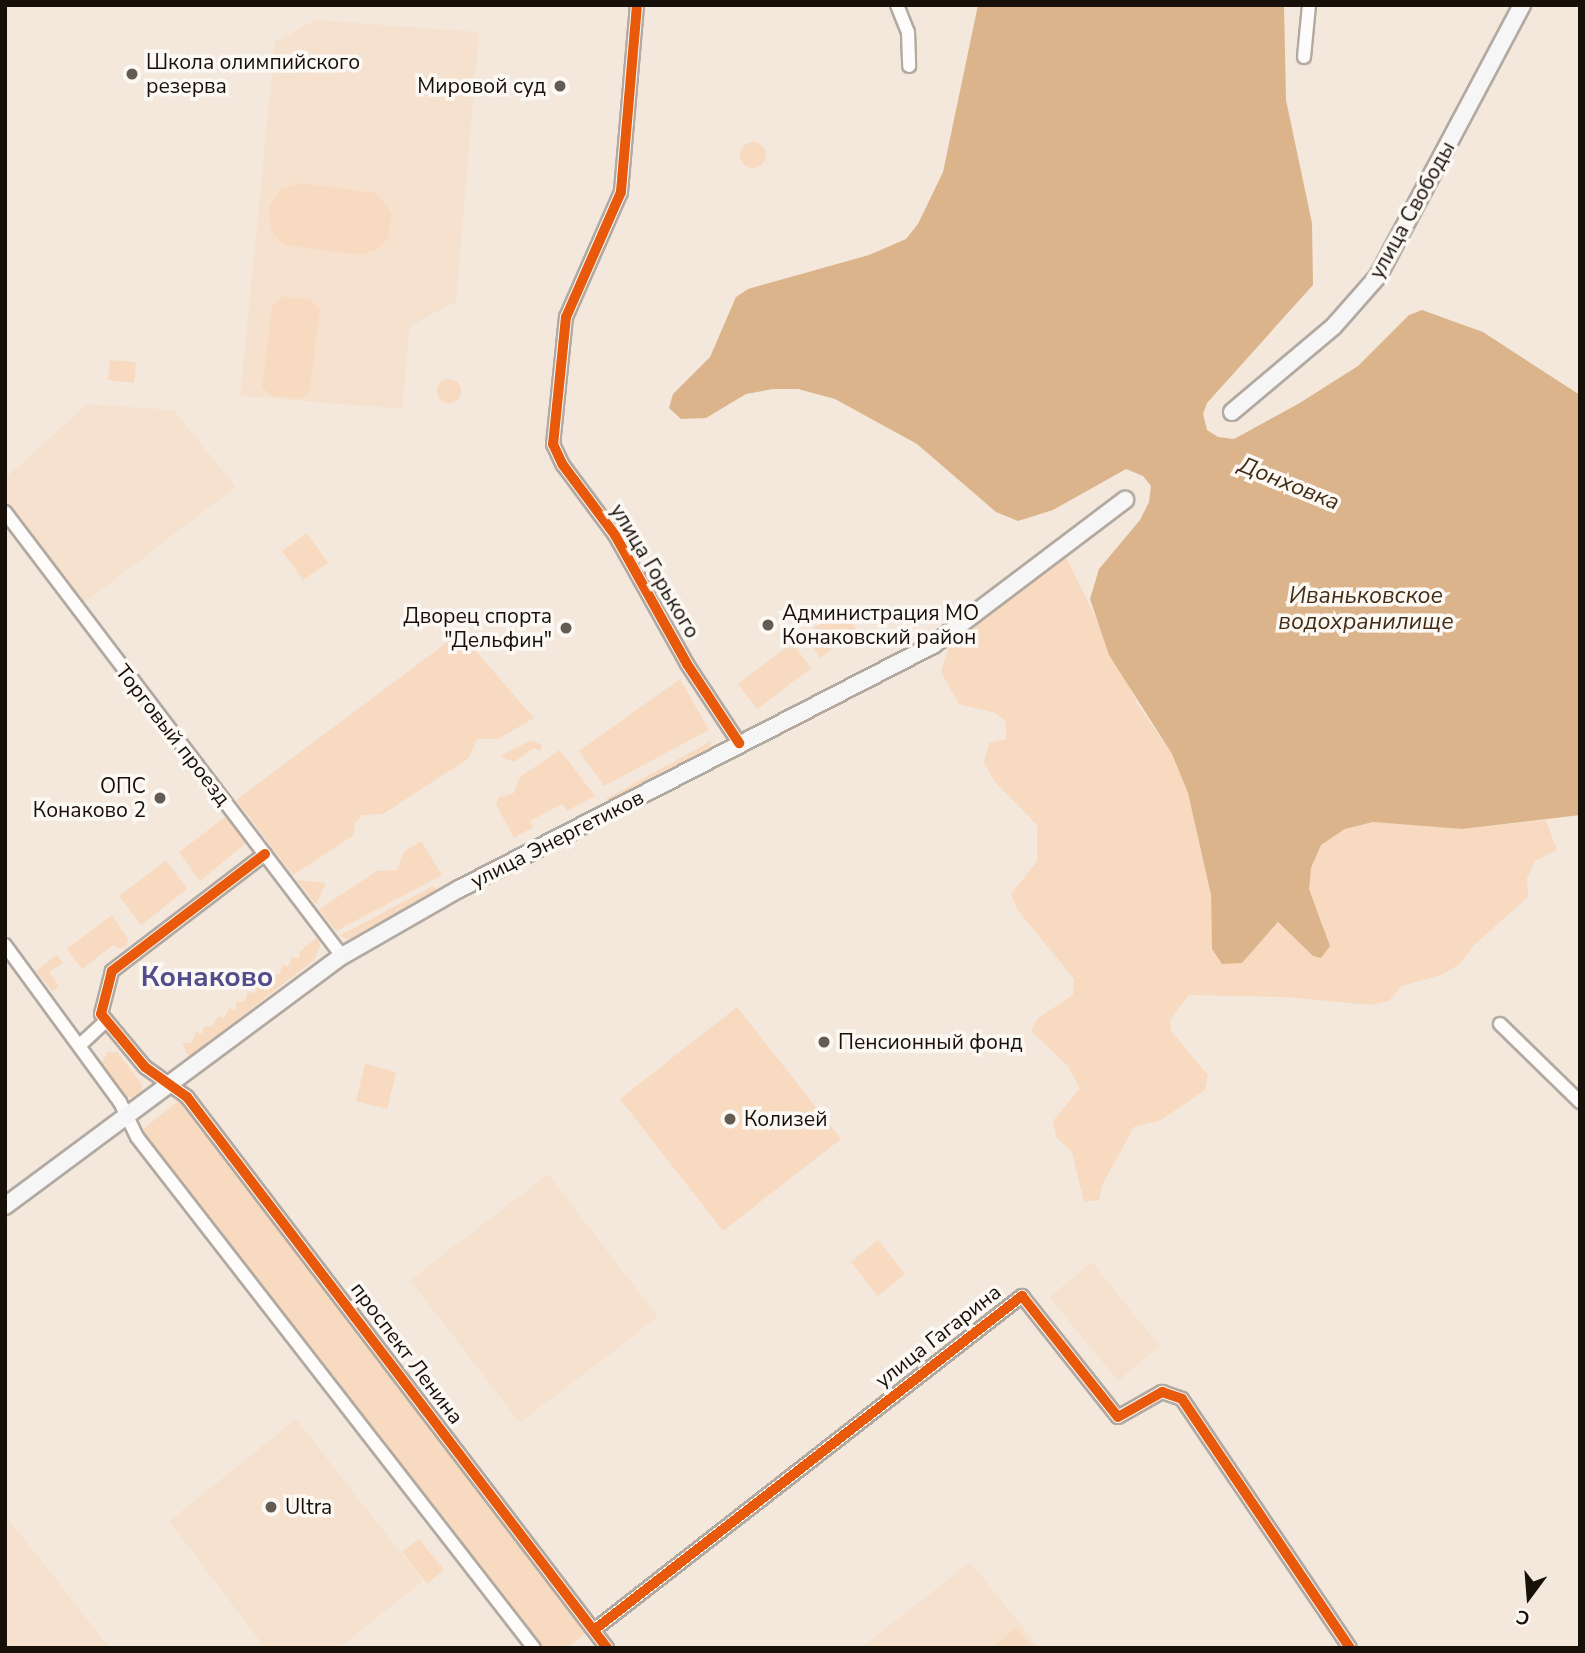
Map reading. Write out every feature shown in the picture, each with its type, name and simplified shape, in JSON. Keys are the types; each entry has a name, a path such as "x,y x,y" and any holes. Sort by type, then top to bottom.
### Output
{"main road":[{"name":"улица Свободы","path":"1231,412 1334,326 1378,276 1522,5"},
{"name":"улица Энергетиков","path":"5,1206 127,1119 342,956 739,743 933,645 1125,500"}],"street":[{"name":"улица Горького","path":"637,5 621,192 566,317 553,444 563,465 615,535 687,664 739,743"},
{"path":"897,5 908,32 909,66"},
{"path":"1304,57 1309,5"},
{"name":"Торговый проезд","path":"5,512 114,661 229,805 342,956"},
{"path":"174,1084 145,1067 105,1022 101,1007 112,971 265,854"},
{"path":"5,945 120,1102 127,1119 534,1648"},
{"path":"80,1045 105,1022"},
{"path":"1500,1024 1580,1102"},
{"name":"проспект Ленина","path":"174,1084 594,1630 601,1646"},
{"name":"улица Гагарина","path":"594,1630 1022,1296 1118,1417 1162,1392 1182,1399 1350,1648"}],"shaded area":[{"path":"315,20 479,32 456,302 410,326 402,409 240,396 275,42"},
{"path":"753,142 762,146 766,155 762,164 753,168 744,164 740,155 744,146"},
{"path":"299,183 376,193 392,213 388,239 379,248 361,255 284,245 271,231 269,206 280,190"},
{"path":"284,296 311,300 320,309 310,390 302,399 271,395 262,387 272,306"},
{"path":"110,360 136,362 134,383 108,380"},
{"path":"449,379 460,386 461,391 454,402 449,403 438,396 437,391 444,380"},
{"path":"87,404 174,410 236,487 84,603 5,499 5,478"},
{"path":"307,533 328,563 303,580 282,551"},
{"path":"1065,555 1138,705 1172,754 1188,793 1211,895 1212,949 1242,963 1278,922 1313,956 1323,924 1308,889 1311,868 1321,845 1345,829 1373,822 1462,829 1546,820 1557,850 1535,861 1527,878 1528,897 1473,946 1460,964 1441,975 1401,986 1389,1001 1371,1005 1285,997 1189,995 1170,1020 1171,1031 1208,1075 1205,1090 1161,1120 1134,1127 1102,1185 1099,1200 1084,1202 1072,1152 1056,1137 1053,1121 1080,1088 1067,1065 1031,1031 1038,1018 1073,995 1074,979 1017,909 1011,894 1037,861 1037,825 995,782 984,763 989,743 1006,739 1006,722 995,713 959,704 941,672 950,642"},
{"path":"841,608 857,630 820,658 804,636"},
{"path":"460,633 534,718 498,739 477,739 469,758 383,814 362,815 355,823 354,835 293,875 236,800"},
{"path":"792,643 811,668 757,709 738,684"},
{"path":"680,679 709,730 604,786 579,751"},
{"path":"530,741 541,744 541,751 534,748 514,762 500,756"},
{"path":"711,741 710,749 609,804 606,799"},
{"path":"560,750 595,796 567,811 562,804 530,821 533,827 514,838 496,804 499,797 513,794 520,777"},
{"path":"229,814 246,843 200,881 179,852"},
{"path":"421,841 442,875 336,931 319,909 377,871 397,870 404,852"},
{"path":"166,860 187,889 141,925 119,896"},
{"path":"297,880 326,883 316,905"},
{"path":"433,886 438,890 434,893 349,939 339,936"},
{"path":"112,915 128,939 127,945 120,949 113,945 82,969 67,949"},
{"path":"318,937 320,947 314,960 189,1057 182,1043 191,1043 196,1032 202,1034 204,1027 213,1026 218,1016 224,1018 229,1008 235,1010 236,1002 245,1001 247,993 256,992 257,985 267,983 269,976 279,974 283,965 288,967 292,957 299,959 300,951"},
{"path":"57,955 63,963 49,972 59,986 52,991 36,971"},
{"name":"Колизей","path":"737,1007 841,1139 723,1231 620,1099"},
{"path":"108,1052 117,1052 142,1084 141,1093 133,1099 125,1096 101,1064"},
{"path":"365,1064 396,1072 387,1109 356,1101"},
{"path":"180,1100 586,1633 567,1648 544,1648 142,1130"},
{"path":"548,1174 658,1317 520,1423 410,1280"},
{"path":"878,1240 905,1274 878,1296 851,1262"},
{"path":"1092,1262 1160,1346 1118,1381 1049,1297"},
{"path":"296,1419 423,1581 339,1648 265,1648 169,1521"},
{"path":"5,1515 110,1648 5,1648"},
{"path":"419,1539 444,1570 427,1584 402,1552"},
{"path":"970,1562 1039,1648 861,1648"},
{"path":"1016,1628 1032,1648 992,1648"}],"water":[{"name":"Иваньковское водохранилище","path":"978,5 1284,5 1286,100 1312,223 1313,285 1207,403 1203,414 1207,430 1218,437 1234,439 1298,404 1358,366 1409,315 1422,310 1483,332 1580,395 1580,815 1462,829 1373,822 1345,829 1321,845 1311,868 1309,889 1330,946 1321,958 1313,956 1278,922 1242,963 1222,964 1212,949 1211,895 1188,793 1172,754 1109,655 1090,599 1099,569 1140,520 1149,502 1151,486 1143,476 1126,469 1053,510 1018,521 996,512 917,444 835,399 798,389 773,389 746,394 706,418 681,419 669,408 673,394 710,357 736,297 748,289 869,255 906,239 918,224 943,172"}],"cycle path":[{"path":"637,5 621,192 566,317 553,444 563,465 615,535 687,664 739,743"},
{"path":"265,854 112,971 101,1014 145,1067 187,1097 607,1648"},
{"path":"594,1630 1022,1296 1118,1417 1162,1392 1182,1399 1350,1648"}],"place":[{"name":"Школа олимпийского резерва","path":"132,74"},
{"name":"Мировой суд","path":"560,86"},
{"name":"Администрация МО Конаковский район","path":"768,625"},
{"name":"Дворец спорта \"Дельфин\"","path":"566,628"},
{"name":"ОПС Конаково 2","path":"160,798"},
{"name":"Пенсионный фонд","path":"824,1042"},
{"name":"Колизей","path":"730,1119"},
{"name":"Ultra","path":"271,1507"}],"district":[{"name":"Конаково","path":"207,977"}],"water label":[{"name":"Донховка","path":"1289,484"}]}
